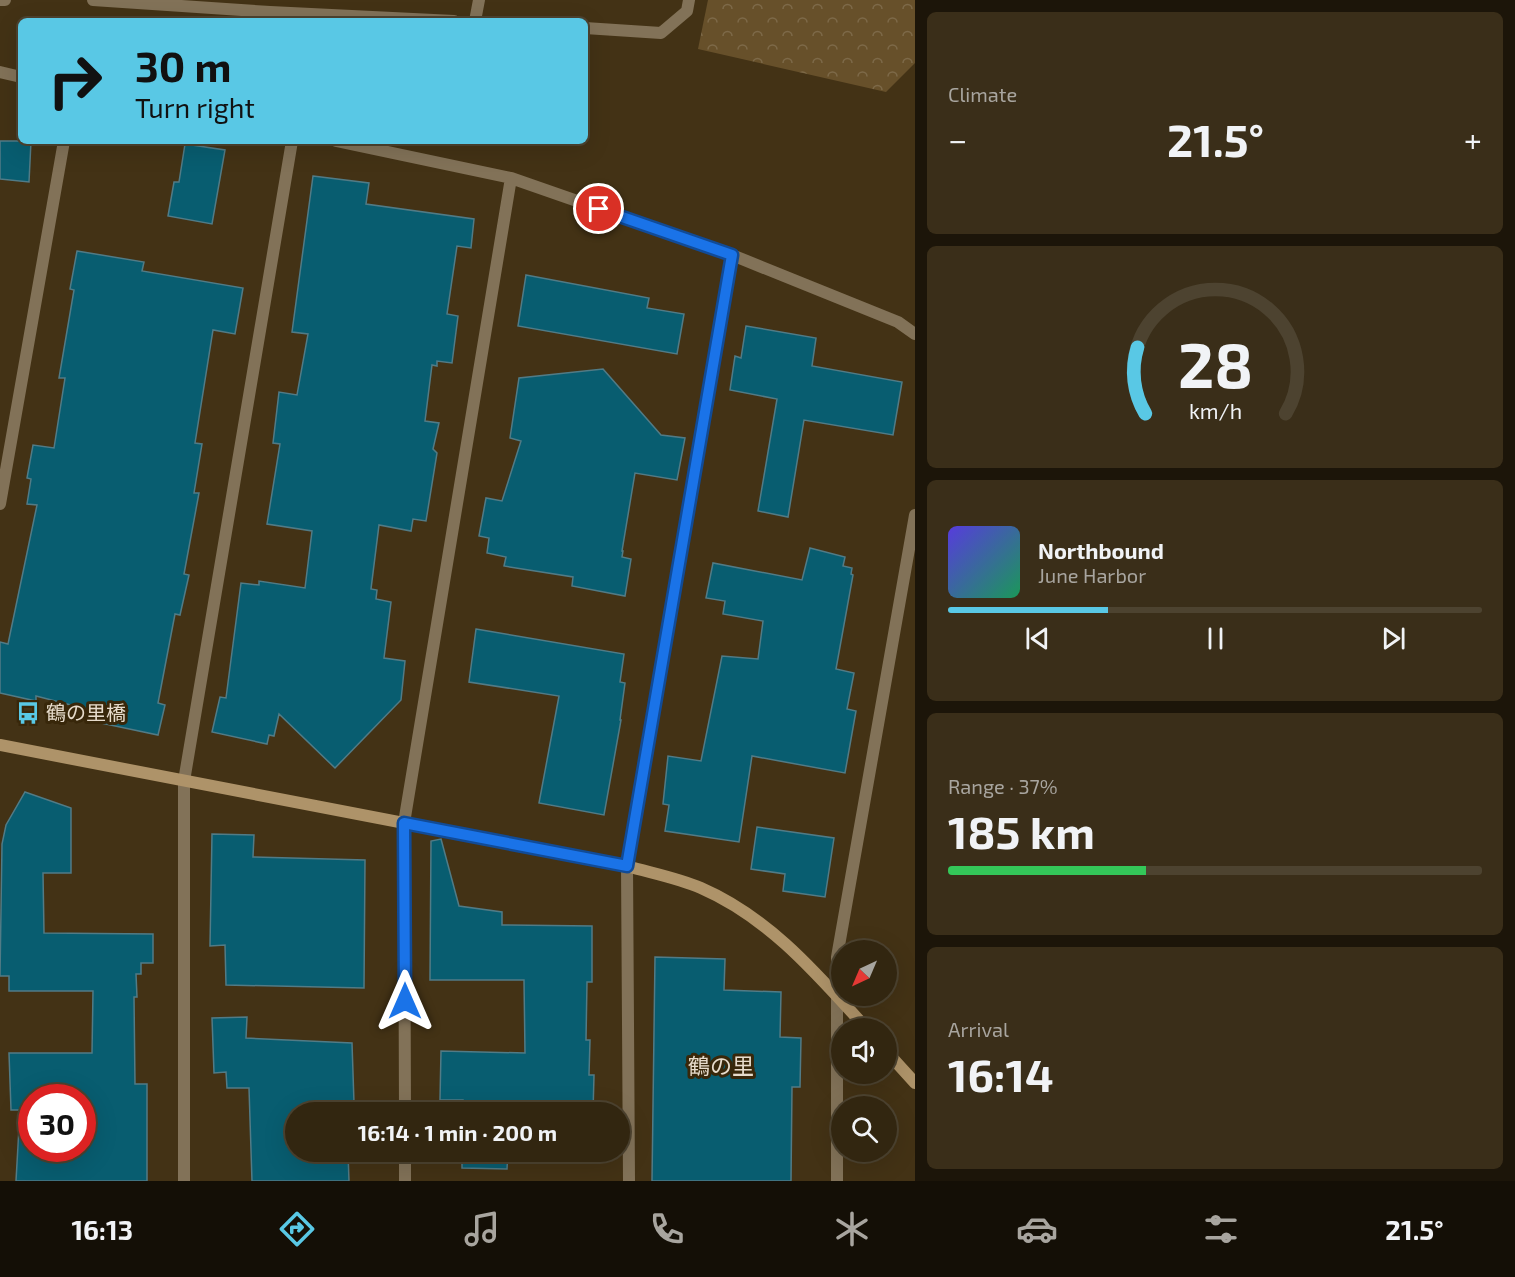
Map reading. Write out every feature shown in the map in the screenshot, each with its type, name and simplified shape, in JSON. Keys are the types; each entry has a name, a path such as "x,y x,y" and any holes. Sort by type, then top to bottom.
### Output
{"street":[{"path":"0,0 5,0"},
{"path":"93,0 271,6 417,18"},
{"path":"476,18 479,0"},
{"path":"588,28 661,33 687,11 689,0"},
{"path":"0,72 18,76"},
{"path":"0,504 63,144"},
{"path":"184,1181 184,781 291,144"},
{"path":"350,144 510,178 732,255 898,322 915,334"},
{"path":"405,1102 404,823 510,178"},
{"path":"629,1181 627,866 732,255"},
{"path":"840,940 915,515"},
{"path":"0,745 627,866 699,887 733,903 761,922 794,951 831,991"},
{"path":"837,1006 837,1181"},
{"path":"845,1006 857,1018"},
{"path":"897,1063 915,1083"},
{"path":"405,1162 405,1181"}],"green space":[{"path":"708,0 915,0 915,63 886,92 698,49"}],"building":[{"path":"0,141 31,144 29,182 0,179"},
{"path":"185,144 225,150 212,224 168,216 174,182 179,182"},
{"path":"313,176 369,183 366,204 474,219 471,248 457,246 447,314 458,316 452,363 437,361 437,366 432,365 425,421 439,423 433,449 437,453 426,521 413,519 411,531 379,525 371,589 377,590 376,599 391,602 384,658 405,661 401,700 335,768 279,714 274,736 269,735 267,744 212,732 220,697 226,698 241,583 259,585 259,581 305,588 312,531 267,524 280,444 273,443 279,392 297,395 308,334 292,332"},
{"path":"77,251 144,262 142,271 243,288 235,334 213,330 195,443 202,444 194,493 199,493 184,574 189,575 180,615 175,614 158,703 165,705 158,735 96,722 98,712 36,696 36,701 0,693 0,642 8,644 37,505 27,504 31,479 27,478 33,445 54,448 65,378 59,378 74,290 70,289"},
{"path":"526,275 649,298 647,308 684,314 677,354 518,326"},
{"path":"746,326 816,338 812,366 902,382 893,435 804,420 788,517 758,511 777,399 730,390 735,356 741,358"},
{"path":"603,369 661,435 685,438 677,480 635,473 622,551 622,557 631,559 625,596 572,586 573,577 504,566 506,557 487,553 489,538 479,536 486,498 502,501 521,441 510,438 519,378"},
{"path":"810,548 845,557 843,566 852,568 851,574 853,575 836,669 854,673 847,709 856,711 845,773 752,756 739,842 665,831 669,805 663,804 668,756 701,761 722,656 758,659 763,621 723,614 725,601 706,598 713,563 802,580"},
{"path":"476,629 624,654 620,682 625,683 621,720 604,815 539,803 559,696 469,682"},
{"path":"25,792 71,808 71,873 43,873 44,933 153,934 153,963 141,963 141,974 136,974 137,997 134,997 135,1084 147,1084 147,1181 16,1181 18,1146 18,1162 96,1162 96,1084 18,1084 18,1110 11,1110 9,1053 92,1053 93,991 9,991 9,976 0,976 2,844 6,825"},
{"path":"757,827 834,838 825,897 783,891 785,874 751,869"},
{"path":"212,834 254,835 253,857 365,860 364,988 226,985 225,945 210,946"},
{"path":"441,839 459,906 502,912 502,925 592,926 592,982 587,982 586,1040 590,1040 589,1075 594,1075 593,1102 440,1100 441,1051 525,1053 524,980 430,980 431,841"},
{"path":"655,957 725,959 724,990 781,992 780,1037 801,1038 800,1087 792,1087 791,1181 652,1181"},
{"path":"247,1017 246,1038 352,1043 354,1102 285,1102 285,1162 348,1162 349,1181 252,1181 249,1088 227,1088 226,1072 214,1073 212,1018"},
{"path":"462,1162 507,1162 507,1169 462,1168"}],"place":[{"name":"鶴の里橋","path":"28,713"}],"district":[{"name":"鶴の里","path":"721,1066"}],"route":[{"path":"405,1001 404,823 627,866 732,255 599,209"}]}
